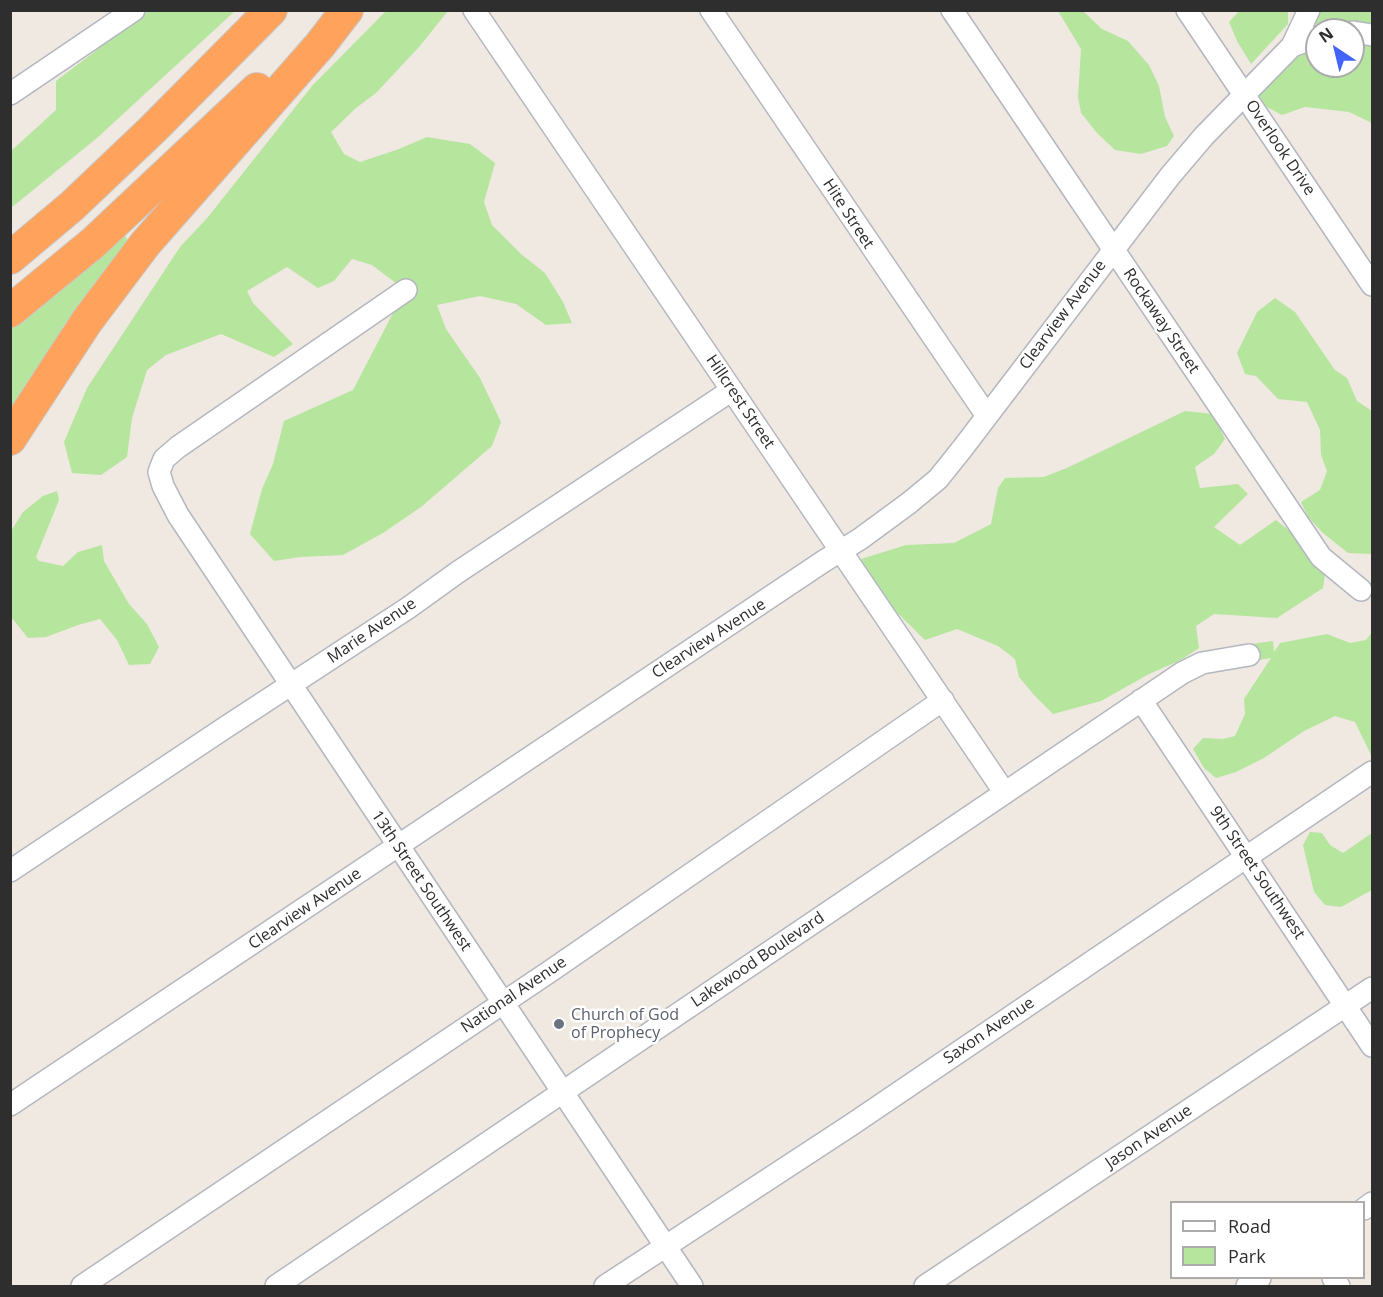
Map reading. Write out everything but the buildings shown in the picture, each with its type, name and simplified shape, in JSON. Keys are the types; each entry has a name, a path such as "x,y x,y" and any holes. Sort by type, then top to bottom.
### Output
{"highway":[{"path":"10,258 72,206 153,129 271,10"},
{"path":"10,312 93,243 196,148 267,80 333,10"},
{"path":"10,439 87,321 145,244 313,53 347,10"},
{"path":"10,237 153,129"}],"street":[{"path":"10,94 134,10"},
{"name":"Hillcrest Street","path":"474,10 1005,793"},
{"name":"Hite Street","path":"711,10 987,416"},
{"name":"Rockaway Street","path":"952,10 1322,557 1361,590"},
{"name":"Overlook Drive","path":"1187,10 1372,285"},
{"name":"Clearview Avenue","path":"10,1105 860,539 938,479 1170,176 1204,136 1292,46 1309,10"},
{"name":"Clearview Avenue","path":"1292,46 1305,41"},
{"name":"13th Street Southwest","path":"406,290 178,447 164,459 159,472 163,486 178,515 290,686 692,1287"},
{"name":"Marie Avenue","path":"10,871 732,390"},
{"name":"Lakewood Boulevard","path":"276,1287 1182,673 1202,663 1249,655"},
{"name":"National Avenue","path":"82,1287 748,836 943,700"},
{"name":"9th Street Southwest","path":"1141,700 1372,1046"},
{"name":"Saxon Avenue","path":"604,1287 851,1125 1372,772"},
{"name":"Jason Avenue","path":"925,1287 1372,988"}],"green space":[{"path":"1240,10 1288,11 1288,24 1251,64 1229,22"},
{"path":"148,11 235,11 97,138 11,208 11,151 56,110 56,81"},
{"path":"386,11 448,11 419,47 376,93 331,132 344,154 360,162 427,137 470,144 495,163 484,202 492,225 521,254 545,273 563,302 572,323 546,325 516,304 480,296 437,305 446,329 480,378 501,422 492,446 421,507 383,533 343,555 274,561 250,534 262,489 273,464 284,421 353,390 405,290 372,265 352,259 334,281 318,288 287,267 247,291 253,303 293,344 274,357 221,334 166,355 147,370 132,418 127,457 101,475 72,473 64,442 87,388 180,247 208,217 312,86"},
{"path":"1058,11 1083,11 1102,29 1128,41 1149,65 1159,86 1165,117 1174,136 1167,146 1141,154 1115,150 1097,133 1081,113 1078,97 1081,49"},
{"path":"1318,11 1372,11 1372,25 1365,24 1365,18 1316,18"},
{"path":"1365,42 1372,44 1372,123 1349,112 1305,107 1282,115 1265,106 1258,93 1289,56 1305,50 1305,78 1365,78"},
{"path":"123,232 129,243 64,325 11,418 11,325"},
{"path":"1275,298 1295,312 1335,370 1347,378 1357,401 1372,411 1372,554 1348,553 1323,533 1308,517 1301,502 1320,490 1327,471 1321,455 1320,430 1307,402 1278,399 1256,376 1245,374 1237,353 1257,312"},
{"path":"1185,411 1213,414 1225,439 1214,454 1195,467 1200,488 1238,484 1248,494 1214,527 1240,545 1276,520 1327,561 1323,588 1277,618 1214,614 1196,626 1199,648 1181,660 1149,674 1101,701 1053,714 1019,677 1015,659 998,646 957,629 925,640 877,593 861,559 906,545 954,543 991,524 998,488 1005,478 1044,477"},
{"path":"57,491 59,500 36,557 39,561 63,566 78,552 102,545 104,561 129,604 147,624 159,647 150,664 129,665 117,640 100,619 46,637 28,638 11,617 11,531 23,512 43,496"},
{"path":"1372,632 1372,757 1355,722 1335,716 1304,731 1264,758 1236,772 1216,778 1204,768 1193,749 1203,738 1223,739 1235,736 1245,714 1244,699 1271,658 1253,661 1251,644 1273,641 1274,652 1280,643 1327,634 1350,643 1366,640"},
{"path":"1310,832 1322,833 1330,845 1343,853 1372,833 1372,890 1341,907 1325,905 1314,892 1303,845"}],"place":[{"name":"Church of God of Prophecy","path":"559,1024"}]}
